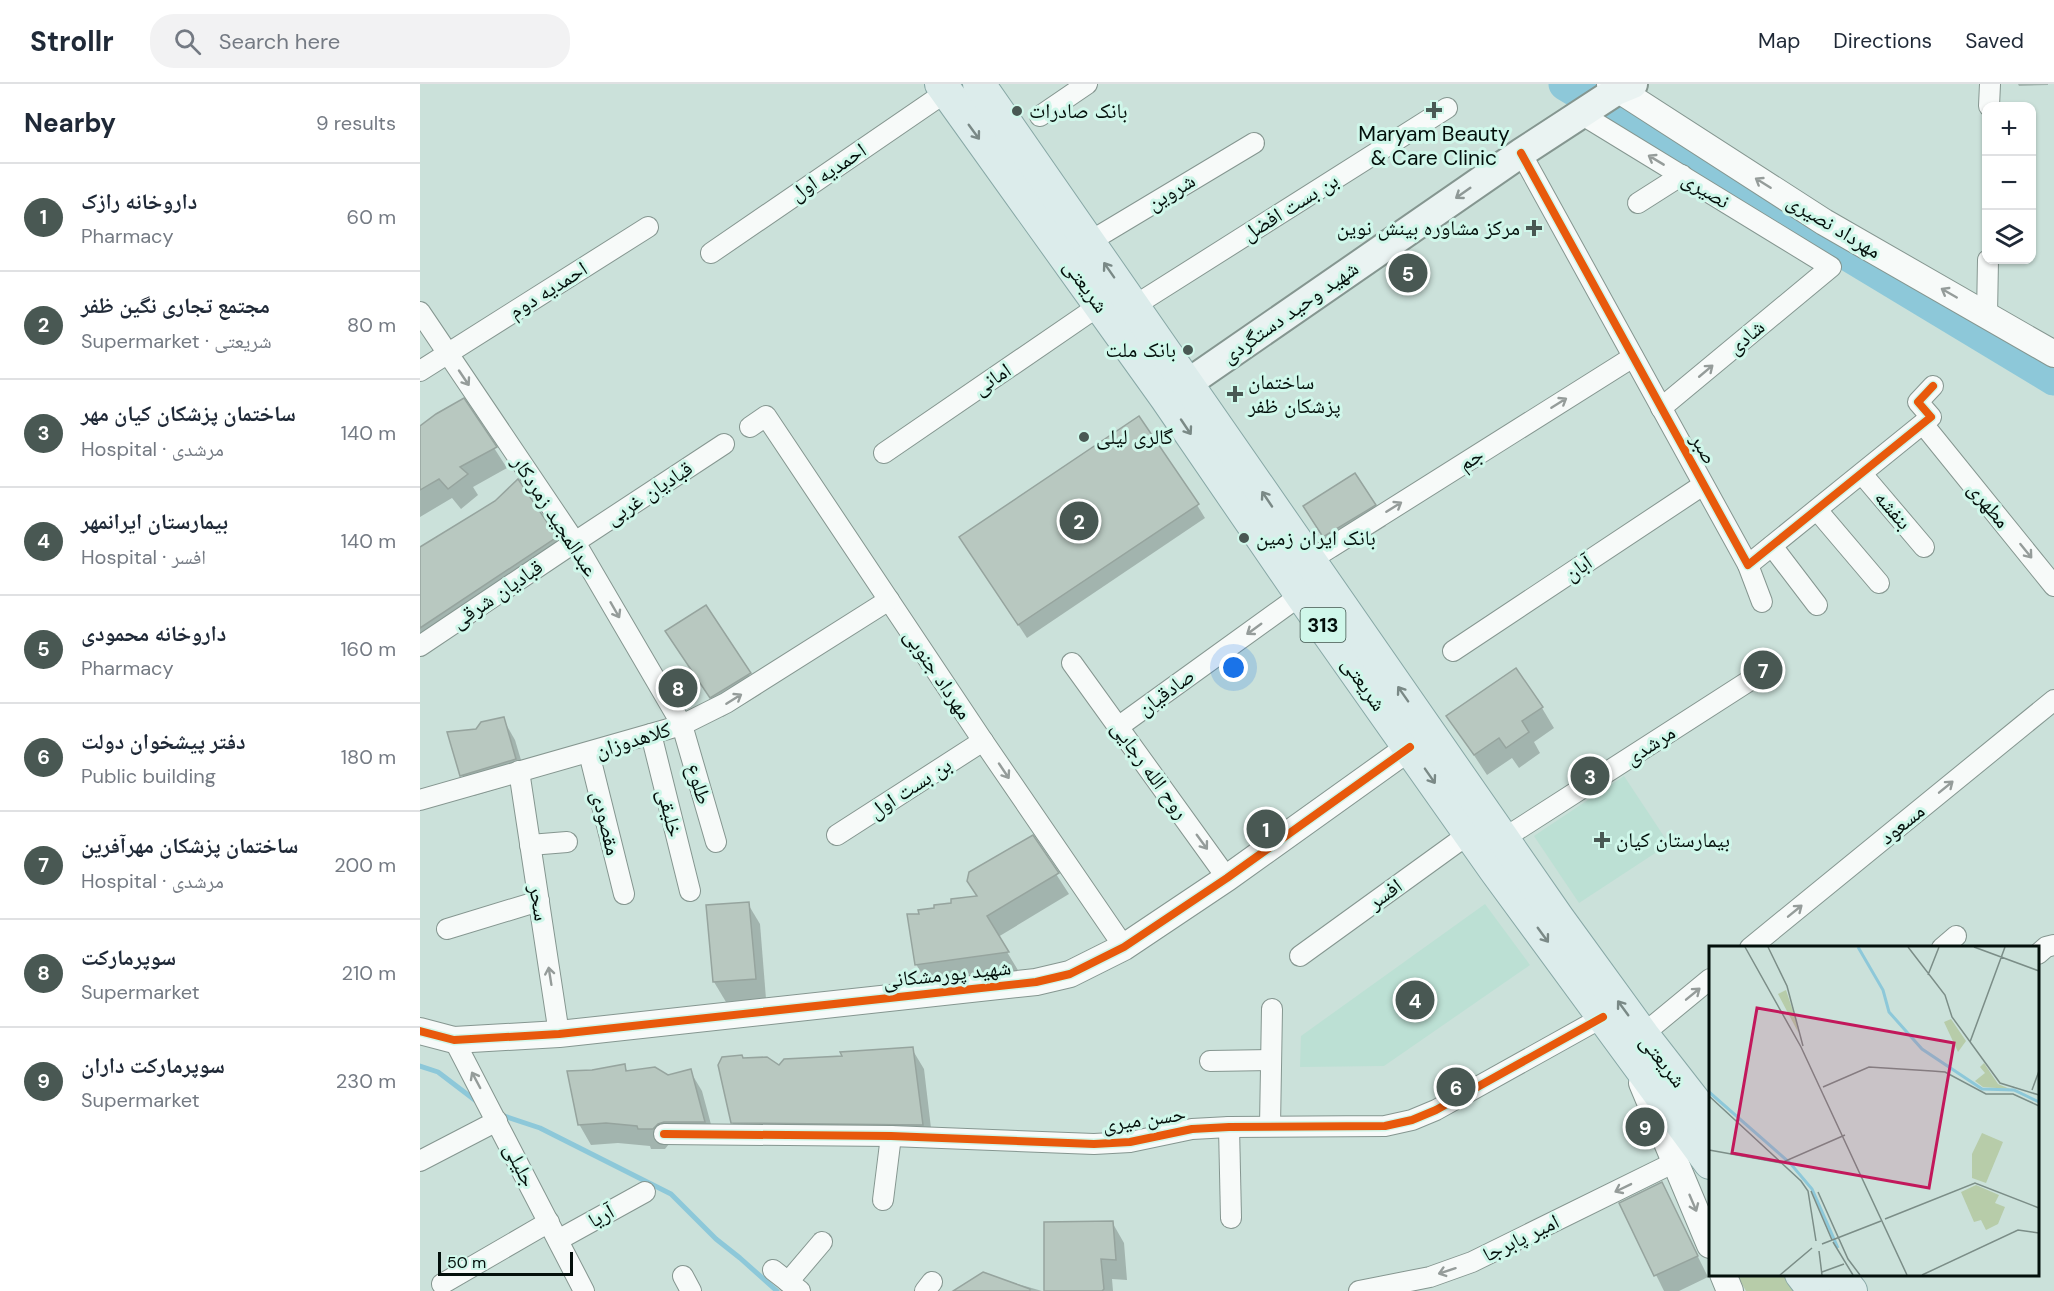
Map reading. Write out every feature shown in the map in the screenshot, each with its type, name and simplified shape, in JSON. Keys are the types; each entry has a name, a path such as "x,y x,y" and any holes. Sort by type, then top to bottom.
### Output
{"main road":[{"name":"شریعتی","path":"979,84 1023,174 1100,305 1176,381 1309,561 1503,839 1632,1045 1709,1160"},
{"name":"شریعتی","path":"943,88 1089,242 1134,306 1301,595 1603,1017 1709,1120"},
{"name":"شهید وحید دستگردی","path":"1176,381 1225,357 1606,97"},
{"path":"1802,1276 1814,1291"},
{"path":"1838,1276 1851,1291"}],"street":[{"path":"1041,116 1087,84"},
{"path":"1989,102 1990,84"},
{"name":"احمدیه اول","path":"711,253 943,88"},
{"name":"نصیری","path":"1606,97 1682,175 1831,267"},
{"name":"مهرداد نصیری","path":"1606,97 2054,354"},
{"name":"بن بست افضل","path":"1134,306 1447,108"},
{"name":"شروین","path":"1089,242 1254,143"},
{"name":"صبر","path":"1521,153 1748,565 1762,602"},
{"path":"1638,203 1682,175"},
{"name":"احمدیه دوم","path":"420,371 648,227"},
{"path":"1987,315 1988,264"},
{"name":"شادی","path":"1661,408 1831,267"},
{"name":"امانی","path":"884,453 1100,305"},
{"name":"عبدالمجید زمردکار","path":"420,312 574,542 682,725"},
{"name":"جم","path":"1309,561 1633,357"},
{"path":"1748,565 1931,417 1918,402 1933,386"},
{"name":"مهرداد جنوبی","path":"750,427 766,416 1124,947"},
{"name":"مطهری","path":"1923,424 2052,580"},
{"name":"قبادیان غربی","path":"574,542 724,444"},
{"name":"بنفشه","path":"1862,474 1924,547"},
{"name":"آبان","path":"1453,651 1703,485"},
{"path":"1817,510 1879,583"},
{"name":"قبادیان شرقی","path":"420,646 574,542"},
{"path":"1772,546 1817,605"},
{"name":"صادقیان","path":"1118,727 1301,595"},
{"name":"کلاهدوزان","path":"420,800 682,725 726,704 889,600"},
{"name":"روح الله رجایی","path":"1072,663 1227,878"},
{"name":"مرشدی","path":"1503,839 1766,670"},
{"name":"مسعود","path":"1752,946 2054,700"},
{"name":"طلوع","path":"682,725 716,842"},
{"name":"خلیقی","path":"651,734 690,891"},
{"name":"بن بست اول","path":"837,836 983,741"},
{"name":"شهید پورمشکانی","path":"420,1031 454,1040 559,1034 1036,982 1070,974 1124,947 1227,878 1410,747"},
{"name":"مقصودی","path":"589,753 624,894"},
{"name":"سحر","path":"519,771 559,1034"},
{"name":"افسر","path":"1300,956 1470,833"},
{"path":"530,845 567,842"},
{"path":"447,929 538,901"},
{"path":"2039,952 2054,945"},
{"path":"1709,980 1632,1045 1675,1162 1709,1243"},
{"path":"1270,1126 1272,1010"},
{"name":"حسن میری","path":"664,1134 891,1137 1094,1144 1130,1142 1192,1129 1385,1126 1412,1120 1436,1110 1603,1017"},
{"name":"جلیلی","path":"454,1040 584,1291"},
{"path":"1210,1061 1271,1060"},
{"path":"420,1161 497,1121"},
{"path":"1229,1127 1231,1218"},
{"path":"883,1200 891,1137"},
{"name":"امیر پابرجا","path":"1359,1291 1430,1277 1472,1262 1675,1162"},
{"name":"آریا","path":"558,1240 645,1192"},
{"path":"442,1284 549,1222"},
{"path":"787,1281 822,1242"},
{"path":"1723,1276 1730,1291"}],"shaded area":[{"name":"بیمارستان کیان","path":"1624,776 1669,844 1579,903 1534,836"},
{"path":"1485,904 1530,965 1384,1066 1300,1067 1301,1036"},
{"path":"1738,1276 1788,1276 1800,1291 1746,1291"}],"building":[{"path":"464,398 497,447 460,467 468,474 448,489 439,479 420,490 420,426"},
{"path":"1139,416 1199,504 1018,625 959,537"},
{"path":"1355,473 1376,505 1323,537 1303,506"},
{"path":"518,479 557,537 420,628 420,547 495,501"},
{"path":"706,605 751,673 710,698 665,631"},
{"path":"1516,668 1543,707 1522,721 1529,732 1506,748 1499,738 1474,755 1446,716"},
{"path":"504,717 516,759 460,776 447,732 476,729 481,722"},
{"path":"1033,835 1059,873 987,916 1009,952 915,965 907,914 919,914 918,910 951,903 951,899 977,896 967,881 969,872"},
{"path":"749,902 756,979 713,982 706,905"},
{"path":"913,1047 923,1125 731,1123 718,1065 722,1057 742,1055 743,1058 767,1057 779,1065 784,1059 842,1056 840,1052"},
{"path":"625,1064 626,1071 655,1067 668,1075 691,1069 705,1122 664,1122 653,1129 638,1129 637,1126 606,1123 578,1125 567,1071 592,1070"},
{"path":"1662,1182 1698,1256 1654,1276 1619,1203"},
{"path":"1113,1221 1116,1260 1101,1259 1104,1289 1102,1291 1044,1291 1044,1222"},
{"path":"983,1272 1030,1289 1030,1291 953,1291"}],"waterway":[{"path":"1565,84 2054,379"},
{"path":"420,1066 438,1072 480,1104"},
{"path":"501,1115 540,1128 671,1194 716,1239 777,1291"}],"cycle path":[{"path":"1521,153 1748,565 1931,417 1918,402 1933,386"},
{"path":"420,1031 454,1040 559,1034 1036,982 1070,974 1124,947 1227,878 1410,747"},
{"path":"664,1134 891,1136 1094,1144 1130,1142 1192,1129 1385,1126 1412,1120 1436,1110 1603,1017"}],"place":[{"name":"Maryam Beauty & Care Clinic","path":"1434,110"},
{"name":"بانک صادرات","path":"1017,111"},
{"name":"مرکز مشاوره بینش نوین","path":"1534,228"},
{"name":"داروخانه محمودی","path":"1408,273"},
{"name":"بانک ملت","path":"1188,350"},
{"name":"ساختمان پزشکان ظفر","path":"1235,394"},
{"name":"گالری لیلی","path":"1084,437"},
{"name":"مجتمع تجاری نگین ظفر","path":"1079,521"},
{"name":"بانک ایران زمین","path":"1244,538"},
{"name":"ساختمان پزشکان مهرآفرین","path":"1763,670"},
{"name":"سوپرمارکت","path":"678,688"},
{"name":"ساختمان پزشکان کیان مهر","path":"1590,776"},
{"name":"داروخانه رازک","path":"1266,829"},
{"name":"بیمارستان کیان","path":"1602,840"},
{"name":"بیمارستان ایرانمهر","path":"1415,1000"},
{"name":"دفتر پیشخوان دولت","path":"1456,1087"},
{"name":"سوپرمارکت داران","path":"1645,1127"}]}
